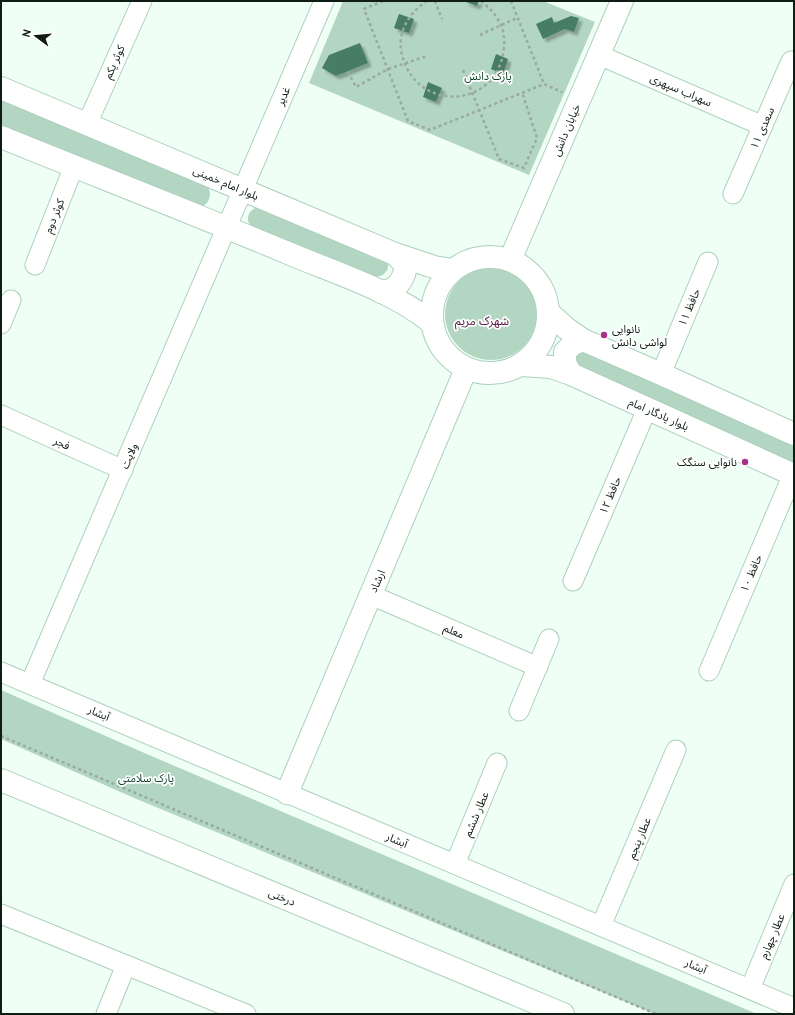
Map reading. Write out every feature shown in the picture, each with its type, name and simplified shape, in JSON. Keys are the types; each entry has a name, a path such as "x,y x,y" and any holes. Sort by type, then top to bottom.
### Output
{"street":[{"name":"کوثر یکم","path":"87,124 142,1"},
{"name":"غدیر","path":"227,228 324,1"},
{"name":"خیابان دانش","path":"510,260 622,1"},
{"name":"سهراب سپهری","path":"599,55 763,126"},
{"name":"سعدی ۱۱","path":"732,194 791,61"},
{"name":"بلوار امام خمینی","path":"1,88 396,254 434,267 453,270"},
{"path":"1,137 381,292 419,313 432,323"},
{"name":"کوثر دوم","path":"35,265 74,166"},
{"name":"ولایت","path":"30,684 227,228"},
{"path":"381,292 391,290 398,285 402,278 405,269 403,263 396,254"},
{"path":"490,256 510,260 526,269 539,283 547,300 548,325 544,337 535,352 521,365 504,372 485,374 466,369 450,358 438,342 432,323 432,303 435,294 440,285 453,270 470,260 490,256"},
{"name":"حافظ ۱۱","path":"661,374 708,262"},
{"path":"1,324 11,300"},
{"path":"548,312 562,326 583,340 794,434"},
{"path":"571,374 566,363 565,352 573,344 583,340"},
{"name":"بلوار یادگار امام","path":"521,365 551,368 571,374 794,474"},
{"name":"ارشاد","path":"287,793 466,369"},
{"name":"حافظ ۱۲","path":"574,581 647,408"},
{"name":"فجر","path":"1,416 123,470"},
{"name":"حافظ ۱۰","path":"710,671 794,474"},
{"name":"معلم","path":"371,595 538,667"},
{"path":"519,711 549,639"},
{"name":"آبشار","path":"1,672 794,1008"},
{"name":"عطار پنجم","path":"601,926 676,750"},
{"name":"عطار ششم","path":"455,864 497,763"},
{"name":"درختی","path":"1,780 563,1014"},
{"name":"عطار چهارم","path":"750,989 794,884"},
{"path":"1,914 246,1014"},
{"path":"106,1014 126,965"}],"path":[{"path":"383,1 364,9 408,121 430,130 544,84 511,1"},
{"path":"427,1 420,5 409,17 403,31 401,48 404,64 413,78 426,89 439,95 456,97 472,93 487,85 498,72 504,57 505,40 501,25 492,10 480,1"},
{"path":"435,1 442,19"},
{"path":"480,35 518,18"},
{"path":"348,72 356,87 388,69 428,56"},
{"path":"463,70 499,158 524,168 537,138 522,92"},
{"path":"1,736 656,1014"}],"green space":[{"name":"پارک دانش","path":"343,1 543,1 595,22 529,175 309,83"},
{"path":"1,97 207,185 210,191 209,200 202,207 1,128"},
{"path":"257,207 388,261 388,269 383,275 375,277 254,229 249,223 248,217 251,211"},
{"path":"491,268 508,272 523,282 533,297 537,314 533,331 523,346 508,356 491,360 474,356 459,346 449,331 445,314 449,297 459,282 474,272"},
{"path":"582,349 794,438 794,466 577,372 575,353"},
{"name":"پارک سلامتی","path":"1,690 149,755 757,1014 655,1014 134,798 1,739"}],"building":[{"path":"463,1 479,1 477,6"},
{"path":"399,14 414,19 409,33 394,28"},
{"path":"571,16 579,18 574,32 565,29 543,39 536,24 552,17 554,23"},
{"path":"360,43 368,63 336,76 322,68 329,55"},
{"path":"496,54 508,59 503,74 491,69"},
{"path":"428,82 442,88 436,102 423,97"}],"place":[{"name":"نانوایی لواشی دانش","path":"604,335"},
{"name":"نانوایی سنگک","path":"745,462"}],"district":[{"name":"شهرک مریم","path":"482,321"}]}
